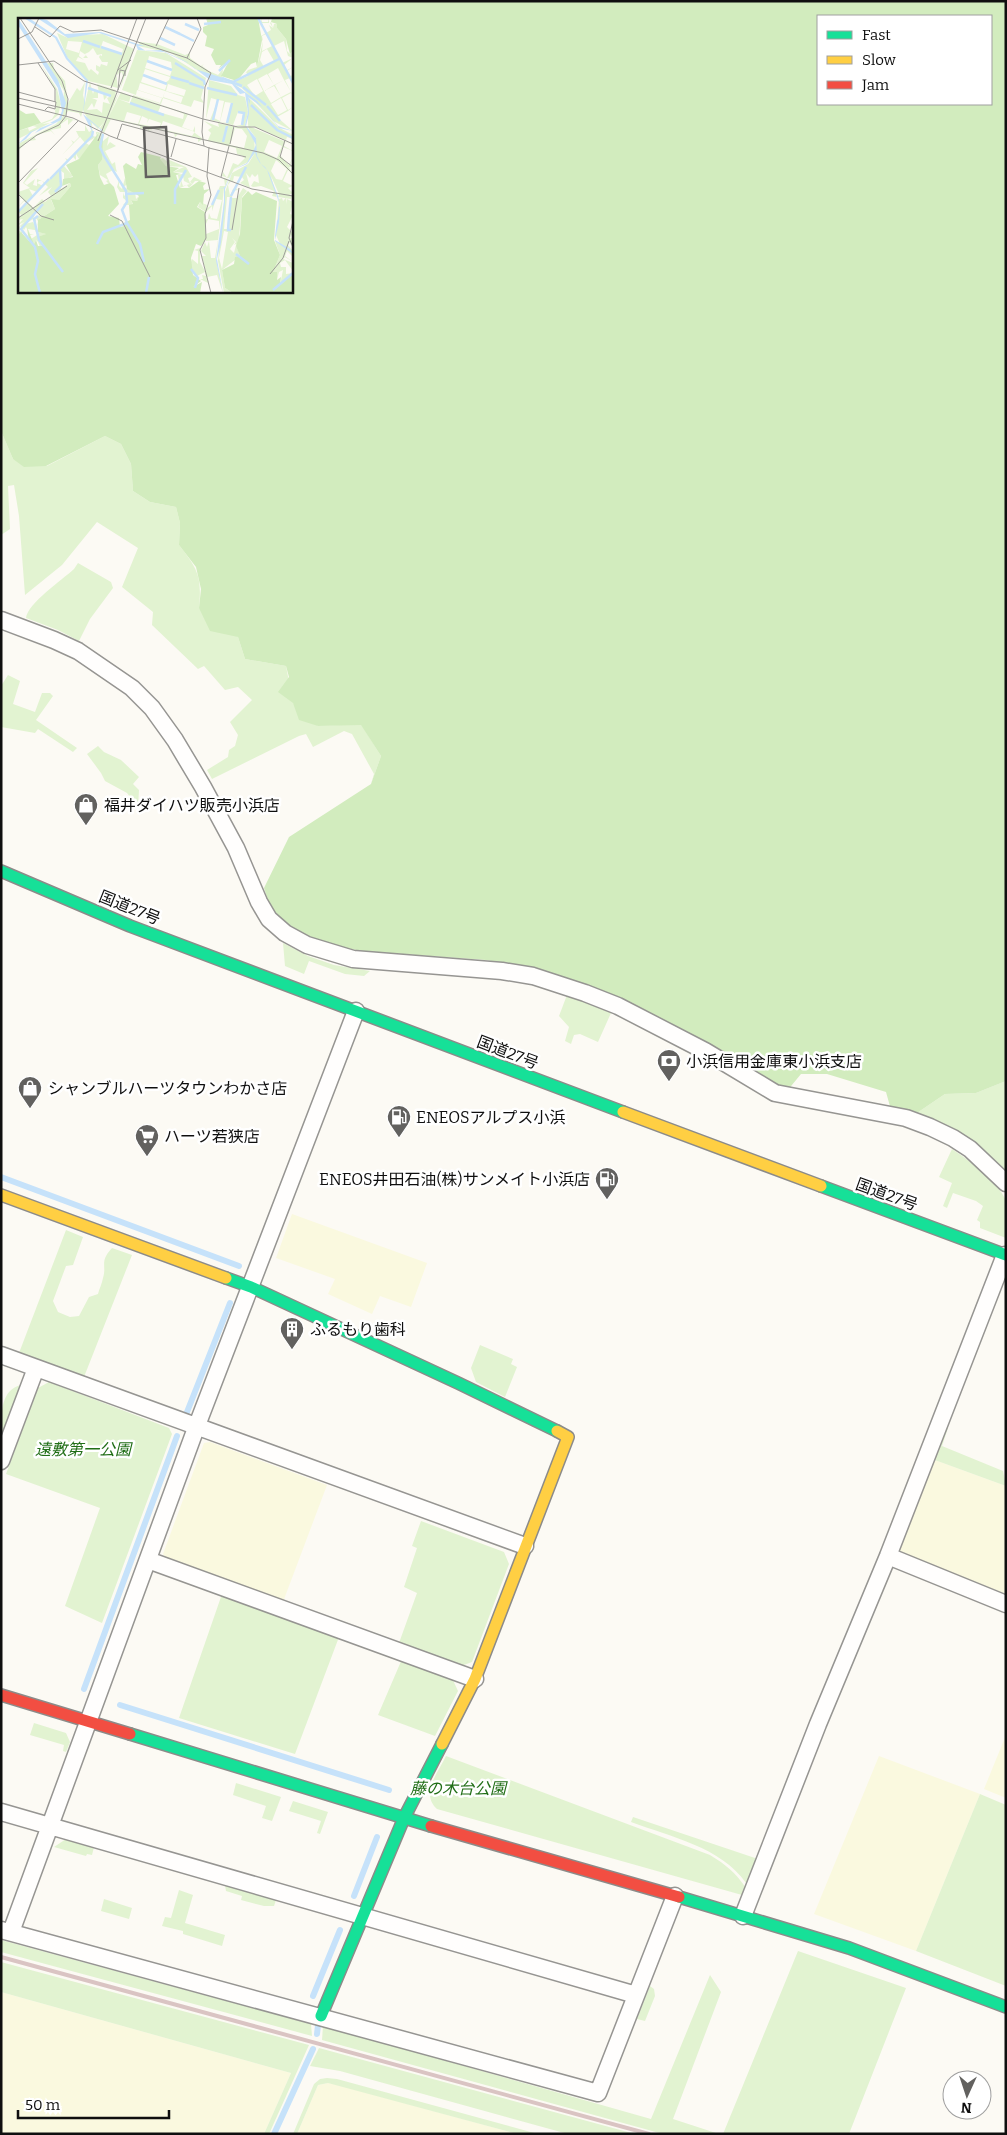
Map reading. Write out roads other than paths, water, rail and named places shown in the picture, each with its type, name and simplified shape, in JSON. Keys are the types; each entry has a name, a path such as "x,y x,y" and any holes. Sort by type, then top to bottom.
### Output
{"main road":[{"name":"国道27号","path":"1,872 130,926 668,1130 1006,1255"},
{"path":"1,1195 251,1287 458,1383 568,1437 475,1679 462,1709 404,1818 321,2016"},
{"path":"1,1695 404,1818 743,1916 901,1966 1006,2007"}],"street":[{"path":"1,620 78,651 132,688 152,708 175,740 203,787 236,848 259,902 269,919 285,933 330,953 353,959 502,971 533,976 585,993 644,1019 775,1093 906,1118 930,1127 970,1149 1006,1183"},
{"path":"356,1011 196,1428 50,1827 6,1931 598,2093 675,1896"},
{"path":"743,1916 818,1724 888,1556 1006,1255"},
{"path":"1,1355 196,1428 212,1431 525,1546"},
{"path":"1,1461 36,1368"},
{"path":"888,1556 1006,1604"},
{"path":"148,1560 475,1679"},
{"path":"1,1812 636,1995"}],"waterway":[{"path":"1,1177 239,1266"},
{"path":"187,1412 230,1303"},
{"path":"84,1689 177,1436"},
{"path":"120,1705 389,1790"},
{"path":"354,1896 377,1837"},
{"path":"313,1996 340,1930"},
{"path":"317,2034 318,2025"},
{"path":"274,2134 313,2049"}],"railway":[{"path":"1,1957 649,2134"}],"place":[{"name":"福井ダイハツ販売小浜店","path":"86,826"},
{"name":"小浜信用金庫東小浜支店","path":"669,1082"},
{"name":"シャンブルハーツタウンわかさ店","path":"30,1109"},
{"name":"ENEOSアルプス小浜","path":"399,1138"},
{"name":"ハーツ若狭店","path":"147,1157"},
{"name":"ENEOS井田石油(株)サンメイト小浜店","path":"607,1200"},
{"name":"ふるもり歯科","path":"292,1350"}],"park label":[{"name":"遠敷第一公園","path":"83,1449"},
{"name":"藤の木台公園","path":"458,1788"}]}
